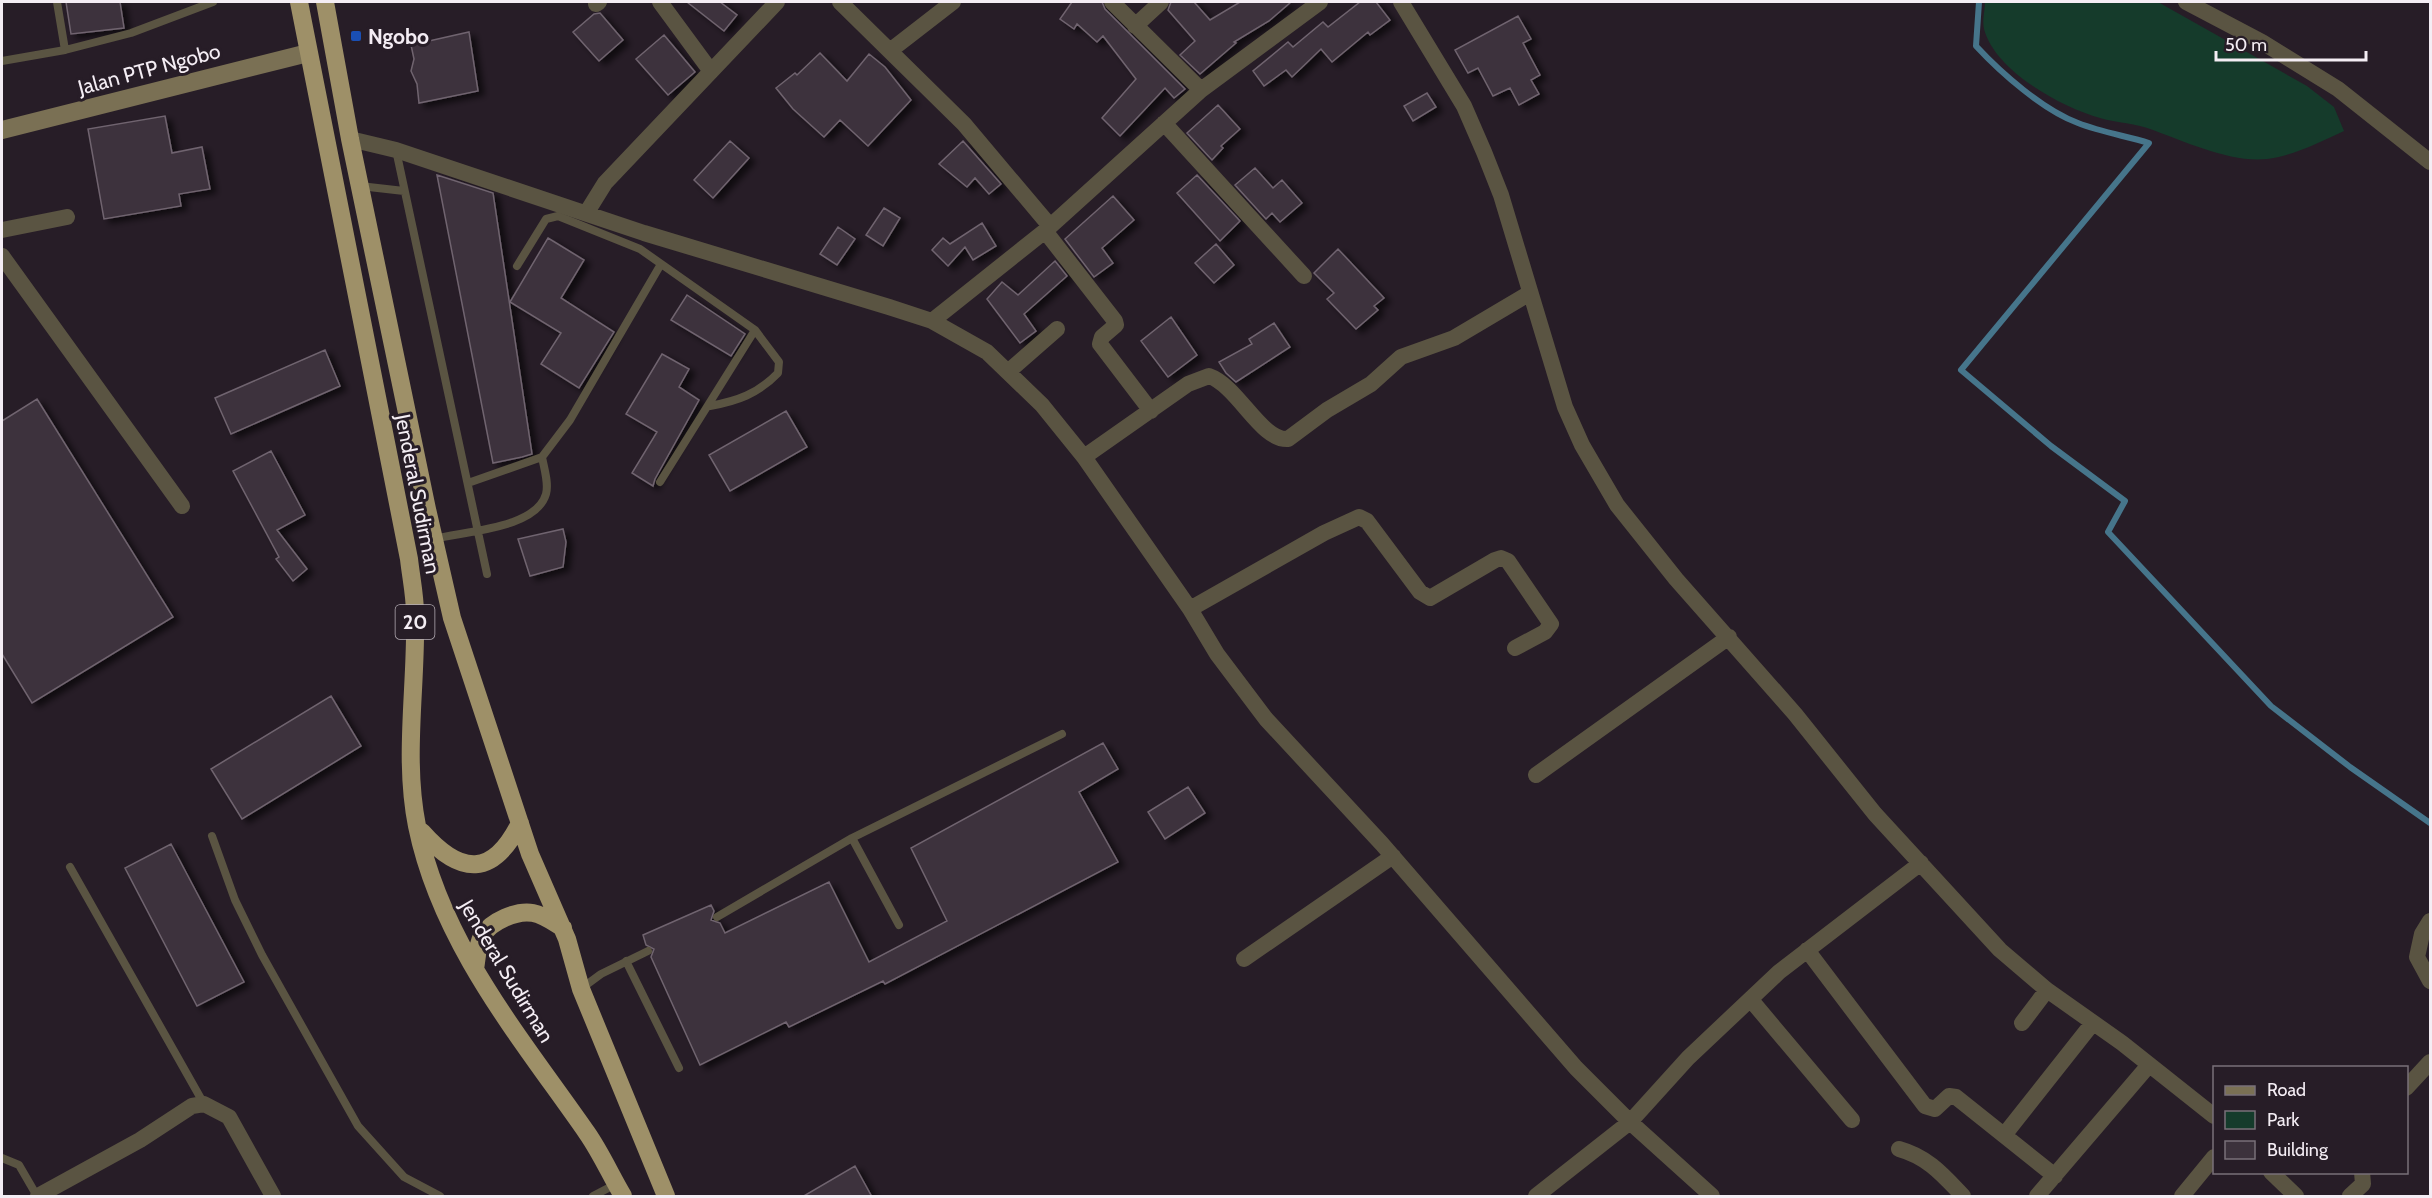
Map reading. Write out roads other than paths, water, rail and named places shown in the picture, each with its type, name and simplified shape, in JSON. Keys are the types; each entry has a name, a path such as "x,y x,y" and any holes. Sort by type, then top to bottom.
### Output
{"highway":[{"name":"Jenderal Sudirman","path":"299,2 409,560 415,611 410,755 417,827 441,905 475,969 522,1045 589,1136 620,1190"},
{"name":"Jenderal Sudirman","path":"325,2 350,139 452,618 530,854 563,928 581,989 666,1197"},
{"path":"417,827 440,851 453,859 481,865 498,857 509,845 520,823"},
{"path":"475,969 483,936 497,922 521,913 531,912 545,916 563,928"}],"main road":[{"name":"Jalan PTP Ngobo","path":"2,130 308,53"}],"street":[{"path":"660,2 710,70"},
{"path":"587,212 605,183 777,2"},
{"path":"840,2 891,50 999,162 1115,321 1116,326 1102,337 1100,344 1151,411"},
{"path":"891,50 953,2"},
{"path":"1112,2 1201,90"},
{"path":"1135,26 1161,2"},
{"path":"932,321 1047,229 1201,90 1320,2"},
{"path":"1401,2 1464,106 1502,195 1565,407 1597,473 1617,505 1646,543 1729,637 1875,814 2000,950 2047,990 2213,1115"},
{"path":"2186,2 2262,42 2338,89 2430,162"},
{"path":"1164,123 1304,276"},
{"path":"350,139 396,150 644,232 932,321 987,352 1042,405 1084,457 1190,609 1217,654 1266,719 1393,856 1529,1015 1630,1122 1712,1197"},
{"path":"2,230 67,217"},
{"path":"2,256 182,506"},
{"path":"1084,457 1188,384 1209,376 1230,388 1274,436 1288,439 1327,410 1371,384 1401,357 1454,338 1530,294"},
{"path":"1009,371 1057,329"},
{"path":"1190,609 1324,533 1359,517 1367,521 1420,592 1430,598 1495,560 1501,558 1508,561 1551,624 1545,632 1515,648"},
{"path":"1536,775 1729,637"},
{"path":"1244,959 1393,856"},
{"path":"1536,1197 1630,1122 1688,1058 1779,972 1921,863"},
{"path":"2430,921 2422,934 2417,957 2430,981"},
{"path":"1807,950 1924,1106 1935,1109 1948,1096 1956,1097 2055,1176"},
{"path":"2022,1023 2047,990"},
{"path":"1751,1000 1852,1120"},
{"path":"2005,1134 2092,1024"},
{"path":"2408,1086 2430,1062"},
{"path":"2037,1197 2149,1065"},
{"path":"38,1197 140,1140 192,1106 204,1104 230,1117 273,1197"},
{"path":"1899,1149 1918,1154 1935,1165 1964,1197"},
{"path":"2182,1197 2213,1158"},
{"path":"2272,1174 2296,1197"},
{"path":"2350,1197 2363,1184 2362,1174"}],"lane":[{"path":"57,2 65,50"},
{"path":"2,61 65,50 131,33 213,2"},
{"path":"396,150 487,574"},
{"path":"360,186 404,191"},
{"path":"517,266 546,219 558,216 640,249 755,330 779,362 778,373 758,391 736,401 710,406"},
{"path":"468,483 542,457 570,420 661,264"},
{"path":"660,482 710,406 755,330"},
{"path":"434,539 501,526 536,510 546,494 546,477 542,457"},
{"path":"717,917 852,838 1062,734"},
{"path":"212,836 235,900 262,956 358,1126 404,1177 440,1197"},
{"path":"852,838 899,925"},
{"path":"70,867 204,1104"},
{"path":"581,989 601,974 648,951"},
{"path":"626,961 679,1068"},
{"path":"2,1158 19,1165 38,1197"},
{"path":"593,1197 620,1190"}],"waterway":[{"path":"1979,2 1976,46 2010,79 2037,100 2078,123 2149,143 1961,370 2051,446 2125,501 2108,532 2271,706 2350,767 2430,823"}],"place":[{"name":"Ngobo","path":"356,36"}]}
